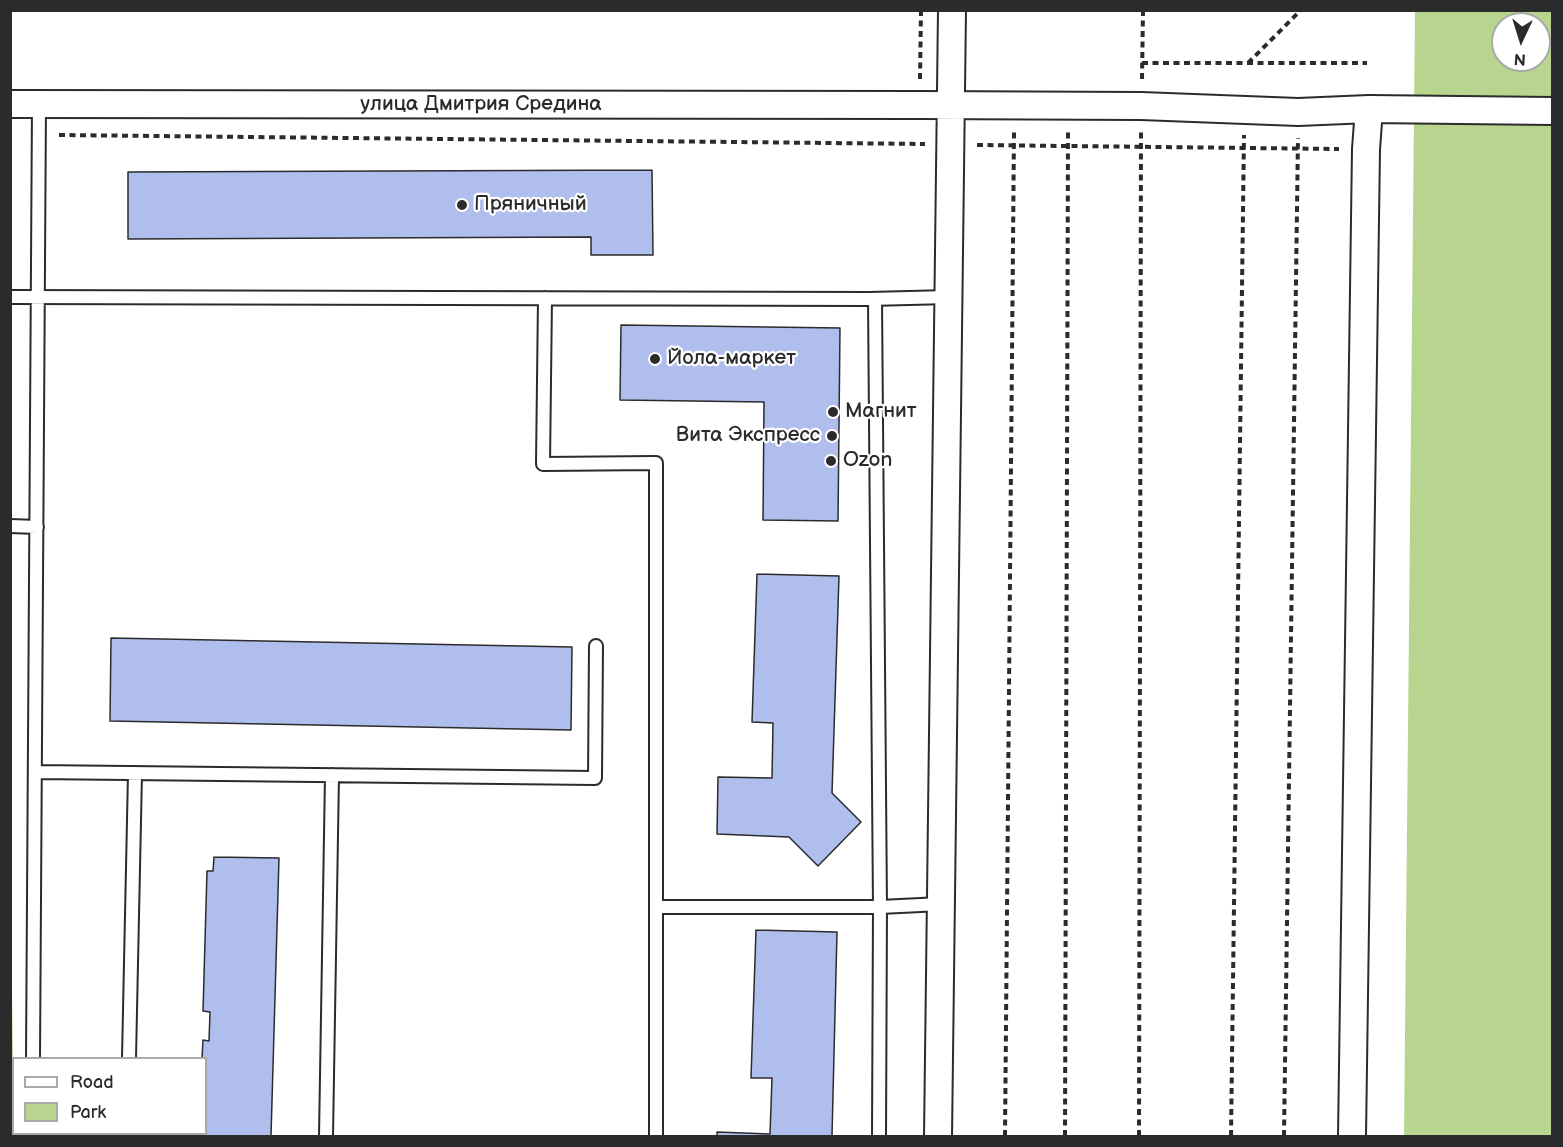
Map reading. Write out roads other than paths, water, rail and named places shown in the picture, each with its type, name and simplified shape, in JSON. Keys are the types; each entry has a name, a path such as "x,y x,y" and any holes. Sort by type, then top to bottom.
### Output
{"street":[{"path":"938,1137 952,10"},
{"name":"улица Дмитрия Средина","path":"10,104 951,105 1142,106 1298,111 1369,109"},
{"path":"1352,1137 1366,149 1369,109 1552,111"}],"lane":[{"path":"33,1057 39,104"},
{"path":"10,297 949,297"},
{"path":"545,298 543,464 656,463 656,1137"},
{"path":"875,298 880,907 879,1137"},
{"path":"10,526 37,527"},
{"path":"35,772 595,778 596,646"},
{"path":"129,1057 135,773"},
{"path":"326,1137 332,775"},
{"path":"656,907 880,907 941,904"}],"place":[{"name":"Пряничный","path":"462,205"},
{"name":"Йола-маркет","path":"655,359"},
{"name":"Магнит","path":"833,412"},
{"name":"Вита Экспресс","path":"832,436"},
{"name":"Ozon","path":"831,461"}]}
